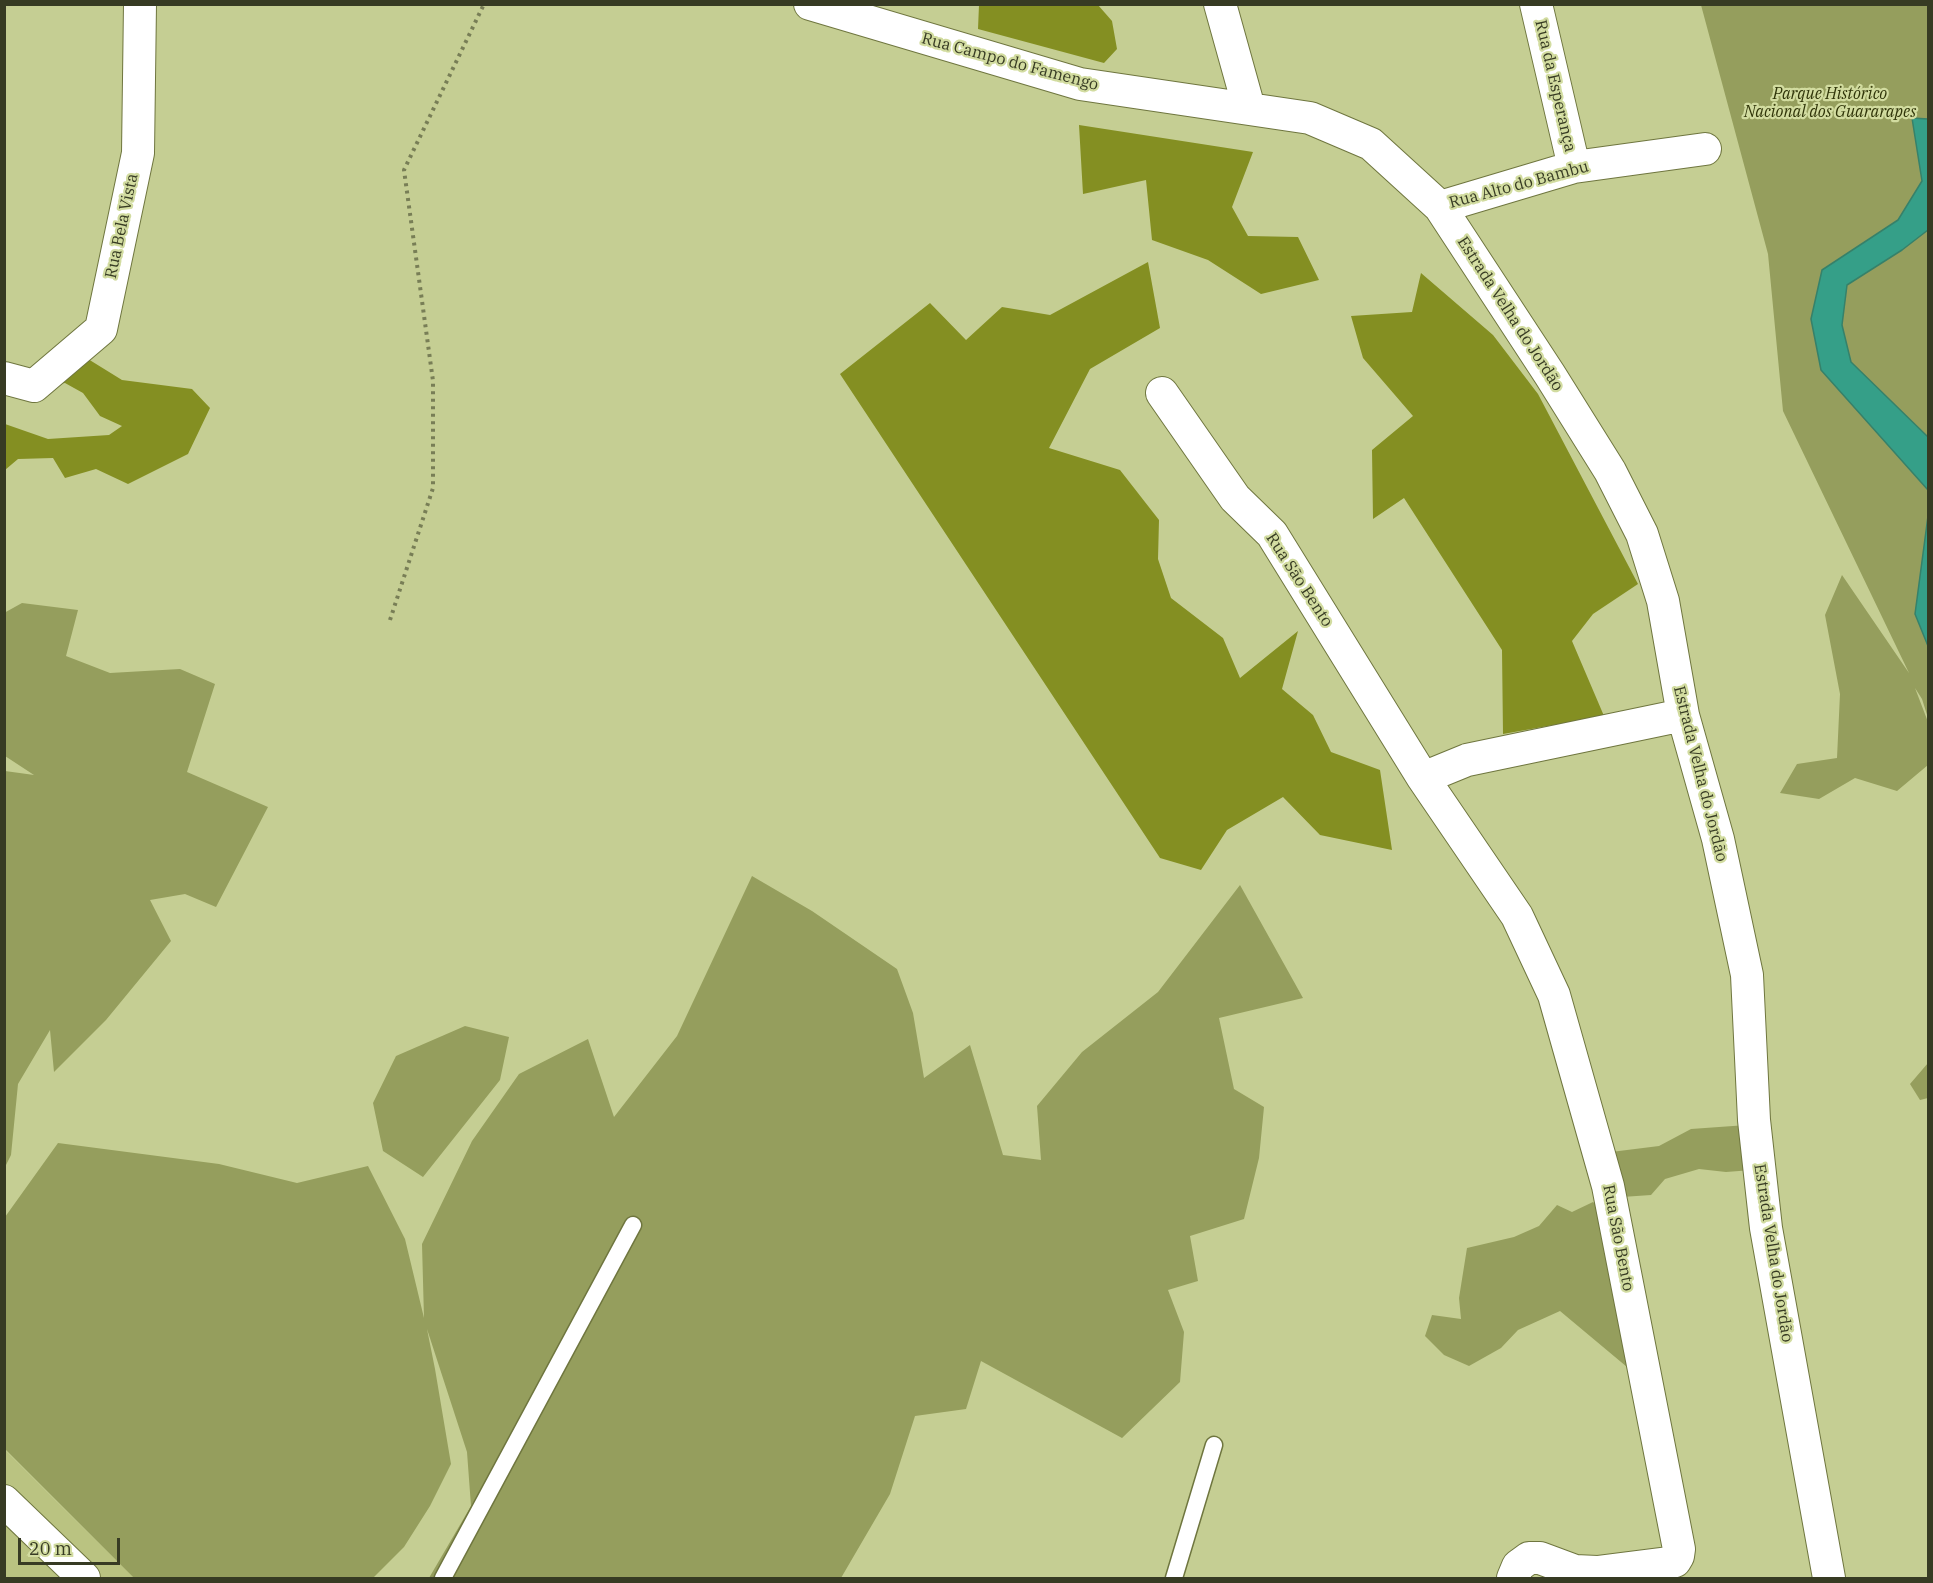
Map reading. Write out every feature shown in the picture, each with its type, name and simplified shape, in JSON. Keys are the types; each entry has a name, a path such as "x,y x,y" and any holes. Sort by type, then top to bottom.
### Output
{"street":[{"name":"Rua Bela Vista","path":"4,378 34,386 100,329 138,153 140,4"},
{"name":"Rua Campo do Famengo","path":"810,4 1080,84 1250,108"},
{"path":"1220,4 1250,108"},
{"name":"Rua da Esperança","path":"1536,4 1574,167"},
{"name":"Estrada Velha do Jordão","path":"1250,108 1310,118 1371,144 1440,207 1610,471 1642,534 1663,601 1683,715 1718,839 1747,975 1754,1120 1766,1228 1829,1578"},
{"name":"Rua Alto do Bambu","path":"1440,207 1574,167 1705,149"},
{"name":"Rua São Bento","path":"1162,393 1235,498 1272,534 1423,778 1517,916 1554,995 1608,1186 1678,1556 1675,1561 1668,1563 1598,1572 1575,1571 1540,1558 1529,1558 1518,1566 1513,1578"},
{"path":"1423,778 1467,760 1683,715"},
{"path":"4,1501 84,1578"}],"lane":[{"path":"443,1578 633,1225"},
{"path":"1174,1578 1214,1445"}],"path":[{"path":"390,620 433,488 433,381 404,170 484,4"}],"shaded area":[{"path":"979,5 1098,5 1112,21 1117,49 1104,63 978,29"},
{"path":"1079,125 1253,152 1232,207 1248,236 1298,237 1319,280 1261,294 1208,260 1152,240 1146,180 1083,194"},
{"path":"1148,262 1160,328 1090,369 1049,448 1120,470 1159,520 1158,559 1171,598 1223,638 1240,678 1298,631 1282,689 1313,715 1331,752 1380,770 1392,850 1320,835 1283,797 1227,830 1201,870 1160,858 840,374 930,303 966,340 1002,307 1050,315"},
{"path":"1421,273 1493,335 1538,394 1638,584 1593,614 1572,641 1604,716 1503,734 1502,650 1404,498 1373,519 1372,450 1413,416 1363,358 1351,316 1412,312"},
{"path":"67,346 122,380 192,389 210,408 188,454 128,484 96,469 65,478 53,458 18,459 5,470 5,424 48,439 109,435 122,426 100,416 83,393 65,383 49,385"},
{"path":"4,1449 57,1502 134,1578 5,1578"}],"green space":[{"name":"Parque Histórico Nacional dos Guararapes","path":"1701,5 1928,5 1928,718 1922,699 1915,688 1928,722 1928,765 1897,791 1855,778 1819,799 1780,793 1797,764 1837,758 1840,694 1825,615 1842,575 1909,673 1783,411 1768,254"},
{"path":"22,603 78,610 66,656 110,673 180,669 215,684 187,772 268,807 216,907 185,894 150,900 171,941 106,1020 54,1072 50,1030 18,1084 11,1155 5,1167 5,771 34,775 5,756 4,613"},
{"path":"752,876 812,911 897,969 913,1013 924,1078 970,1045 1003,1155 1041,1160 1037,1106 1082,1052 1158,992 1240,885 1303,998 1219,1018 1234,1089 1264,1107 1259,1158 1244,1219 1190,1236 1198,1281 1168,1290 1184,1332 1180,1382 1122,1438 981,1361 966,1409 915,1416 890,1494 841,1578 429,1578 471,1506 467,1452 427,1329 451,1464 430,1506 404,1547 373,1578 134,1578 5,1449 5,1217 58,1143 219,1164 297,1183 368,1166 405,1239 424,1318 422,1244 472,1141 519,1074 588,1039 614,1117 677,1036"},
{"path":"465,1026 509,1037 500,1080 423,1177 383,1151 373,1103 396,1056"},
{"path":"1928,1063 1928,1098 1920,1100 1910,1084"},
{"path":"1747,1125 1752,1170 1726,1172 1699,1169 1665,1179 1651,1195 1622,1197 1611,1152 1659,1146 1691,1129"},
{"path":"1593,1202 1604,1212 1635,1356 1627,1367 1560,1311 1518,1330 1501,1348 1469,1366 1444,1355 1425,1336 1432,1315 1461,1319 1459,1298 1467,1248 1514,1237 1539,1226 1557,1205 1572,1212"}],"water":[{"path":"1912,118 1928,119 1928,230 1902,250 1847,285 1842,325 1851,362 1928,437 1928,490 1821,370 1811,319 1822,270 1898,220 1922,181"},
{"path":"1928,516 1928,646 1915,614"}]}
